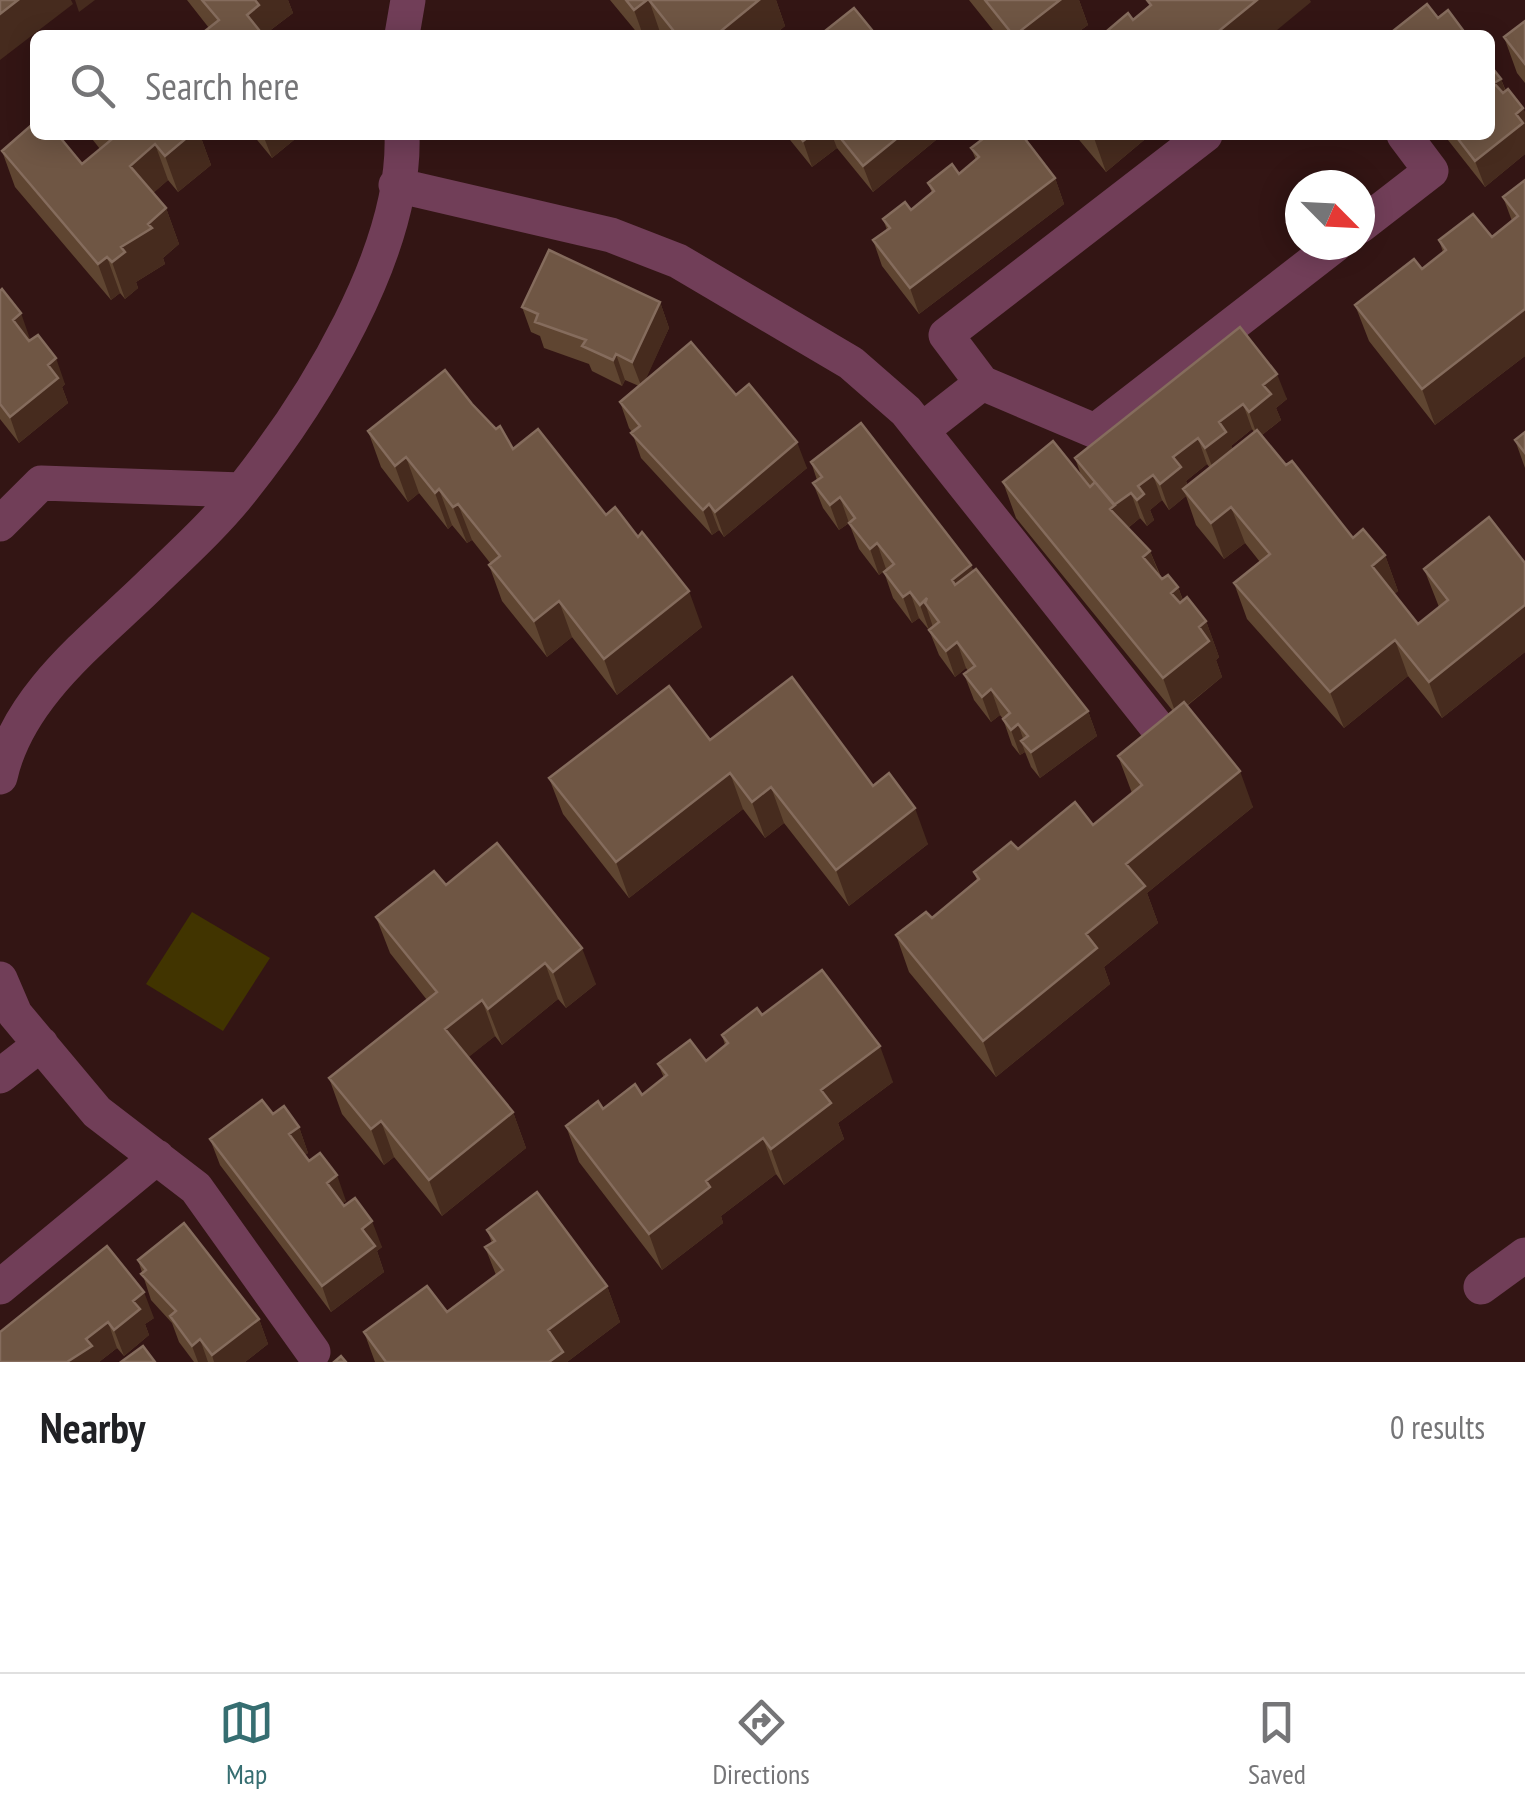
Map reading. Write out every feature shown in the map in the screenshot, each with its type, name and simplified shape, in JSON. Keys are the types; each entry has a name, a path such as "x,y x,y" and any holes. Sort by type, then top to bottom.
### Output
{"lane":[{"path":"403,30 408,0"},
{"path":"0,778 9,727 242,490 314,387 374,279 396,185 401,140"},
{"path":"1199,140 946,335 982,383 1094,431 1316,260"},
{"path":"1375,214 1431,171 1408,140"},
{"path":"396,185 611,235 678,260 851,363 922,430 1160,732"},
{"path":"922,430 982,383"},
{"path":"0,524 41,483 242,490"},
{"path":"0,979 15,1014 97,1112 196,1188 313,1352"},
{"path":"0,1076 40,1044"},
{"path":"0,1287 157,1158"},
{"path":"1481,1287 1525,1254"}],"shaded area":[{"path":"192,912 270,958 223,1031 146,984"}],"building":[{"path":"0,0 18,0 0,14"},
{"path":"202,0 255,0 259,5 247,15 259,30 206,30 219,20"},
{"path":"626,0 647,0 634,10"},
{"path":"649,0 759,0 722,30 673,30"},
{"path":"985,0 1060,0 1021,30 1009,30"},
{"path":"1147,0 1257,0 1220,30 1108,30 1128,13 1133,20 1151,5"},
{"path":"1427,4 1438,18 1448,10 1463,30 1394,30"},
{"path":"854,8 872,30 826,30"},
{"path":"1525,21 1525,64 1504,37"},
{"path":"1495,84 1503,93 1508,89 1523,108 1516,114 1523,123 1475,161 1459,140 1495,140"},
{"path":"30,126 30,140 62,140 82,164 111,140 184,140 165,156 155,144 130,166 166,208 148,224 152,228 121,247 125,252 112,262 107,257 98,264 2,151"},
{"path":"842,140 895,140 863,166"},
{"path":"981,140 1026,140 1055,178 910,288 873,240 890,228 883,219 905,202 911,210 934,191 928,183 952,164 959,174 979,157 971,148"},
{"path":"1525,180 1525,309 1422,389 1355,305 1414,259 1422,269 1446,250 1439,240 1473,214 1492,237 1518,216 1503,197"},
{"path":"549,250 660,302 632,362 616,354 613,360 582,346 586,340 535,322 538,314 522,307"},
{"path":"2,289 21,313 13,320 29,341 38,335 56,358 48,365 58,378 10,417 0,404"},
{"path":"1240,327 1277,374 1263,385 1271,394 1249,412 1243,404 1219,422 1226,432 1205,448 1198,438 1173,457 1181,467 1160,484 1153,475 1138,486 1144,494 1137,500 1131,493 1114,505 1075,458"},
{"path":"691,342 736,395 749,384 797,442 715,512 709,504 703,510 631,433 640,426 620,402"},
{"path":"445,370 496,429 500,426 513,449 538,429 606,515 615,507 638,537 642,532 689,591 604,659 559,601 534,621 489,565 500,556 458,504 453,507 439,489 435,493 406,457 395,466 368,431"},
{"path":"861,423 971,565 952,580 955,585 976,569 1088,711 1031,752 1021,741 1028,736 1018,724 1011,730 1003,719 1010,713 991,689 982,697 964,674 975,666 957,642 946,651 929,630 939,622 925,603 927,598 920,605 910,592 903,597 884,572 894,564 877,543 870,549 849,523 855,518 840,497 830,505 813,483 822,477 811,462"},
{"path":"1257,430 1286,465 1292,461 1353,538 1363,529 1385,555 1372,566 1418,624 1448,600 1424,569 1489,517 1525,563 1525,605 1429,682 1395,640 1330,692 1234,583 1270,554 1231,507 1211,523 1183,489"},
{"path":"1525,432 1525,453 1515,440"},
{"path":"1053,441 1090,487 1095,482 1115,505 1110,509 1150,551 1143,557 1162,579 1168,575 1178,587 1171,593 1180,603 1187,597 1206,621 1199,627 1209,641 1163,678 1003,482"},
{"path":"792,677 873,786 889,773 915,808 836,870 771,787 752,802 730,773 616,862 549,778 669,686 710,740"},
{"path":"1184,702 1240,771 1126,864 1145,886 1086,934 1097,948 983,1041 896,935 926,912 932,918 979,879 974,872 1011,842 1018,849 1075,802 1093,825 1142,785 1118,756"},
{"path":"497,843 582,948 553,972 545,963 488,1009 482,1000 445,1029 513,1112 429,1180 381,1121 371,1129 329,1078 437,992 376,917 434,871 446,885"},
{"path":"822,970 880,1046 821,1090 831,1103 771,1149 763,1138 706,1181 710,1187 649,1234 566,1126 598,1101 603,1109 635,1084 642,1095 667,1075 658,1064 690,1040 706,1061 728,1043 722,1035 757,1008 762,1015"},
{"path":"262,1100 273,1114 284,1106 299,1127 289,1134 309,1161 320,1153 337,1175 327,1183 344,1206 355,1198 372,1221 362,1229 375,1246 322,1286 210,1139"},
{"path":"537,1192 607,1286 548,1330 563,1352 549,1362 386,1362 364,1332 427,1286 447,1312 503,1270 485,1247 495,1241 487,1230"},
{"path":"184,1223 259,1319 212,1355 200,1339 192,1346 170,1316 176,1311 141,1274 146,1270 138,1260"},
{"path":"107,1246 144,1292 133,1301 140,1309 114,1330 108,1322 86,1339 92,1346 67,1362 0,1362 0,1332"},
{"path":"143,1346 155,1362 121,1362"}]}
